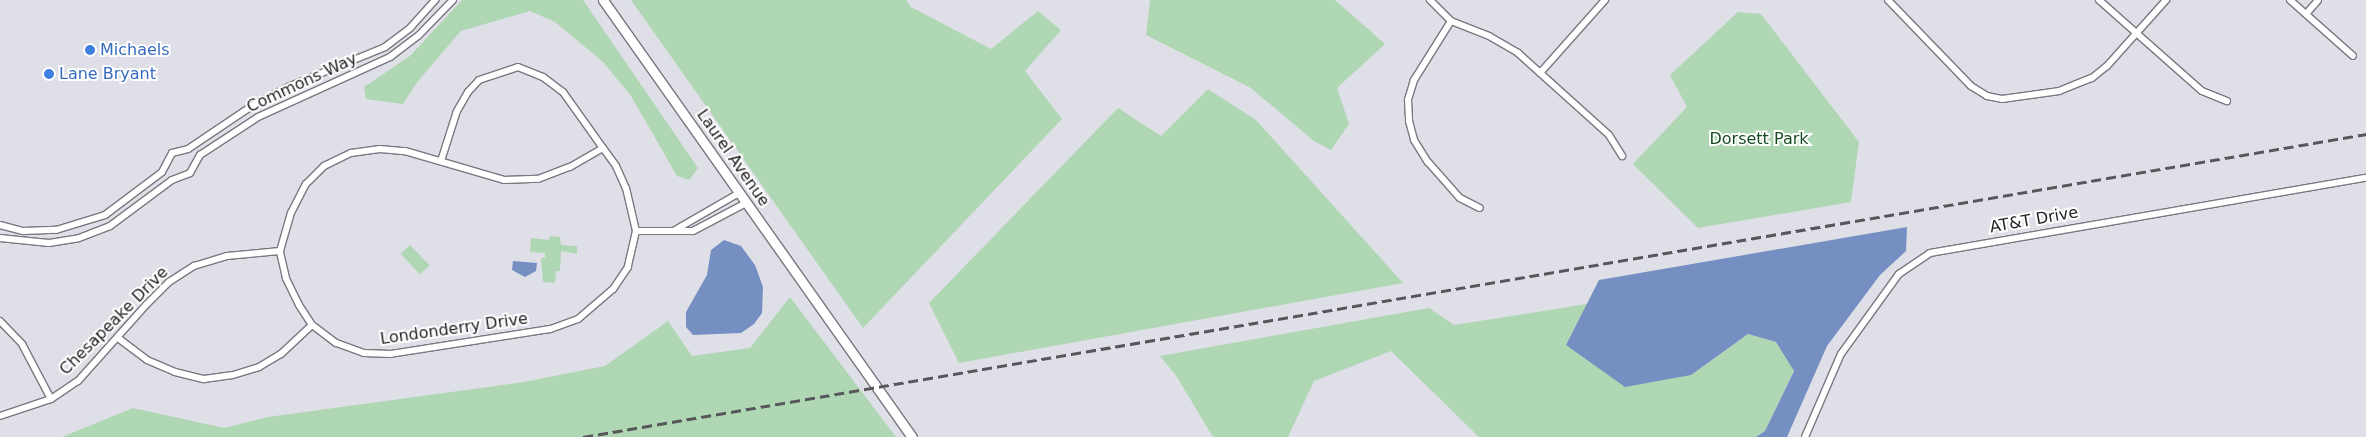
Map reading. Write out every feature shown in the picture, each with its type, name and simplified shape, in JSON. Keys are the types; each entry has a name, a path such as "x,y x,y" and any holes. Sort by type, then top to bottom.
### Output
{"main road":[{"name":"Laurel Avenue","path":"603,0 912,437"}],"street":[{"name":"Commons Way","path":"0,225 23,231 56,230 105,215 162,172 174,152 188,149 255,104 290,86 385,47 410,28 435,0"},
{"name":"Commons Way","path":"0,238 49,243 79,238 110,226 172,180 190,173 200,155 242,126 303,94 390,57 418,36 453,0"},
{"path":"1430,0 1451,21 1503,43 1540,73 1609,134 1622,156"},
{"path":"1540,73 1605,0"},
{"path":"1888,0 1971,86 1995,98 2059,91 2081,84 2107,66 2166,0"},
{"path":"2099,0 2202,91 2227,101"},
{"path":"2290,0 2353,56"},
{"path":"2306,14 2318,0"},
{"path":"1451,21 1414,80 1408,100 1409,121 1414,140 1428,162 1460,198 1480,208"},
{"name":"Londonderry Drive","path":"280,250 286,278 312,325 336,343 364,353 391,354 550,330 578,319 613,289 628,267 636,231 626,188 616,166 563,92 543,76 518,68 480,80 468,92 457,111 441,161"},
{"path":"280,250 295,205 306,184 324,166 350,153 380,148 405,151 504,180 538,179 570,167 602,148"},
{"name":"AT&T Drive","path":"1806,437 1841,354 1900,274 1930,253 2366,178"},
{"path":"673,230 739,193"},
{"path":"636,231 693,231 705,227 746,203"},
{"name":"Chesapeake Drive","path":"0,416 51,399 78,381 169,282 194,266 227,256 280,250"},
{"path":"0,322 22,344 51,399"},
{"path":"118,338 147,360 175,372 204,379 233,375 259,367 281,354 312,325"}],"green space":[{"path":"462,0 583,0 698,168 689,180 677,176 631,96 603,62 555,22 530,11 461,31 418,81 403,104 366,99 364,87 410,56"},
{"path":"631,0 906,0 911,7 991,49 1038,11 1061,30 1025,71 1062,119 863,328"},
{"path":"1150,0 1335,0 1385,44 1337,88 1349,124 1331,150 1314,141 1251,88 1146,35"},
{"name":"Dorsett Park","path":"1738,12 1761,14 1859,142 1851,202 1698,228 1633,164 1687,107 1670,75"},
{"path":"1208,89 1256,120 1403,283 959,363 929,303 1118,108 1161,136"},
{"path":"550,236 560,237 561,245 577,246 577,254 561,251 560,271 556,271 555,283 543,282 541,258 545,258 545,253 530,252 531,238 549,240"},
{"path":"410,245 429,265 420,274 401,254"},
{"path":"790,297 896,437 62,437 133,408 224,428 268,417 524,382 605,366 668,321 692,356 750,348"},
{"path":"1587,304 1566,345 1691,375 1748,334 1776,342 1794,370 1765,431 1756,437 1479,437 1391,351 1314,381 1288,437 1213,437 1177,377 1160,356 1429,308 1454,325"}],"water":[{"path":"1907,227 1906,251 1880,275 1827,346 1787,437 1756,437 1765,431 1794,371 1776,342 1748,334 1691,375 1625,387 1566,345 1599,280"},
{"path":"724,240 741,246 755,265 763,287 762,313 754,324 741,333 693,335 686,327 686,312 707,275 711,250"},
{"path":"513,261 537,263 536,271 525,277 512,270"}],"railway":[{"path":"583,437 2366,134"}],"place":[{"name":"Michaels","path":"90,50"},
{"name":"Lane Bryant","path":"49,74"}]}
